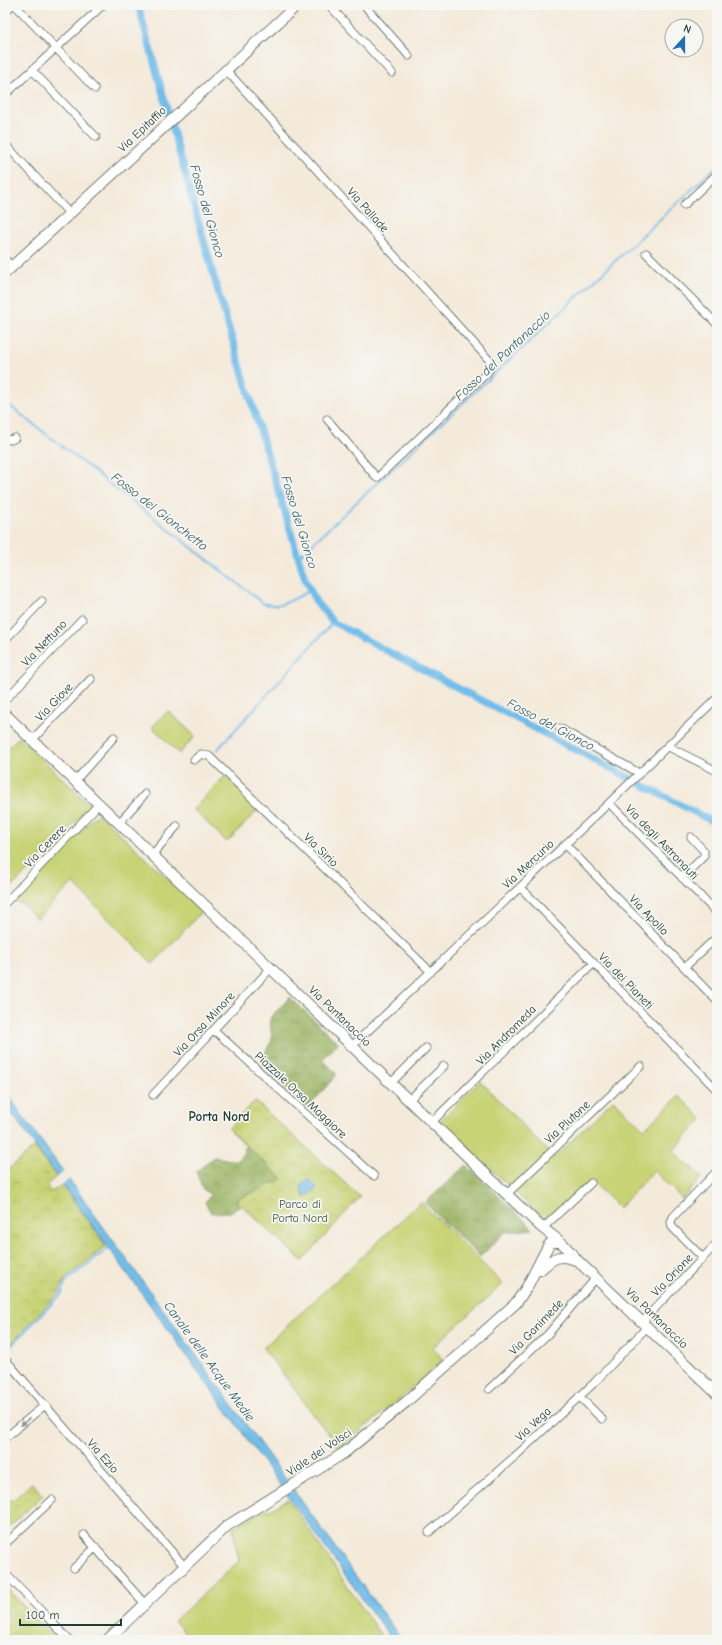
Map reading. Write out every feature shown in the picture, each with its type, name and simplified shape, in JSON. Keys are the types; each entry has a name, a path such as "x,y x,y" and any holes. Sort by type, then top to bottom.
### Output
{"street":[{"path":"5,12 14,5 95,89"},
{"path":"5,95 104,5"},
{"name":"Via Epitaffio","path":"7,267 70,214 296,5"},
{"path":"329,5 392,73"},
{"path":"364,5 409,56"},
{"path":"32,70 96,137"},
{"name":"Via Pallade","path":"226,70 487,358 490,366 487,373 377,478 326,420"},
{"path":"5,144 70,214"},
{"path":"684,205 717,174"},
{"path":"646,253 717,324"},
{"path":"5,439 11,440 15,438"},
{"path":"5,640 42,601"},
{"name":"Via Nettuno","path":"5,700 82,619"},
{"name":"Via Giove","path":"32,740 90,679"},
{"name":"Via Mercurio","path":"352,1046 609,803 637,774 717,698"},
{"name":"Via Pantanaccio","path":"5,714 507,1194 542,1228 555,1245 578,1261 717,1394"},
{"path":"559,728 637,774"},
{"path":"75,781 114,737"},
{"path":"667,746 717,771"},
{"name":"Via Sirio","path":"194,760 201,754 209,756 431,972"},
{"path":"119,823 145,794"},
{"name":"Via degli Astronauti","path":"609,803 717,913"},
{"name":"Via Cerere","path":"6,901 99,804"},
{"path":"152,854 177,826"},
{"path":"682,878 704,856 704,851 691,837"},
{"name":"Via Apollo","path":"565,844 717,1001"},
{"name":"Via dei Pianeti","path":"520,887 717,1090"},
{"path":"685,967 717,937"},
{"name":"Via Andromeda","path":"432,1122 594,963"},
{"name":"Via Orsa Minore","path":"152,1095 271,968"},
{"name":"Piazzale Orsa Maggiore","path":"214,1030 374,1176"},
{"path":"391,1083 426,1048"},
{"path":"409,1100 444,1066"},
{"name":"Via Plutone","path":"507,1194 642,1066"},
{"path":"703,1258 672,1227 670,1222 672,1217 717,1171"},
{"path":"542,1228 591,1183"},
{"name":"Via Orione","path":"644,1325 717,1243"},
{"path":"558,1257 564,1252 555,1245 548,1254 558,1257 578,1261"},
{"name":"Viale dei Volsci","path":"107,1640 227,1526 344,1453 406,1402 512,1307 524,1293 538,1266 555,1245"},
{"name":"Viale dei Volsci","path":"535,1273 558,1257"},
{"name":"Via Ganimede","path":"489,1389 548,1334 596,1278"},
{"name":"Via Vega","path":"429,1532 594,1383 644,1325"},
{"name":"Via Ezio","path":"5,1359 185,1567"},
{"path":"579,1396 602,1419"},
{"path":"5,1438 45,1405"},
{"path":"5,1544 52,1500"},
{"path":"84,1535 145,1604"},
{"path":"74,1568 96,1547"},
{"path":"5,1573 69,1640"}],"green space":[{"path":"168,711 195,736 179,754 152,727"},
{"path":"19,737 91,806 5,894 5,750"},
{"path":"225,776 260,808 227,842 193,809"},
{"path":"98,813 202,911 153,964 73,883 37,919 23,904 15,902"},
{"path":"290,997 338,1043 322,1060 337,1074 308,1108 282,1084 281,1075 264,1055 272,1040 270,1018"},
{"path":"480,1081 554,1158 613,1100 644,1129 679,1096 702,1119 673,1151 702,1177 682,1199 654,1171 619,1208 591,1181 547,1222 440,1121"},
{"name":"Parco di Porta Nord","path":"255,1101 360,1197 302,1261 236,1200 283,1179 228,1129"},
{"path":"246,1145 283,1179 236,1200 241,1206 230,1212 211,1213 205,1202 211,1195 203,1189 196,1172 214,1157 237,1161 243,1154"},
{"path":"35,1147 56,1177 46,1185 51,1192 62,1185 106,1246 65,1279 59,1292 10,1345 8,1343 5,1345 5,1172"},
{"path":"466,1165 533,1229 505,1232 480,1257 425,1203"},
{"path":"421,1202 503,1284 433,1347 443,1360 401,1398 339,1448 263,1348"},
{"path":"32,1483 43,1495 5,1531 5,1500 7,1498 12,1501"},
{"path":"288,1499 384,1640 192,1640 174,1621 239,1561 233,1528 267,1508 269,1511"},
{"path":"7,1589 54,1637 51,1640 12,1640 5,1633 5,1590"}],"water":[{"path":"5,1091 402,1640 392,1640 5,1104"},
{"path":"309,1180 317,1188 305,1198 301,1186 303,1182"}],"pier":[{"path":"65,1170 71,1178 61,1185 56,1178"}],"waterway":[{"name":"Fosso del Gionco","path":"138,5 221,302 305,579 316,602 333,622 717,824"},
{"name":"Fosso del Pantanaccio","path":"298,557 717,166"},
{"name":"Fosso del Gionchetto","path":"5,402 263,603 269,605 281,604 311,590"},
{"path":"217,750 333,622"},
{"path":"12,1345 62,1293 66,1281 110,1247"}],"district":[{"name":"Porta Nord","path":"219,1116"}],"water label":[{"name":"Canale delle Acque Medie","path":"210,1361"}]}
